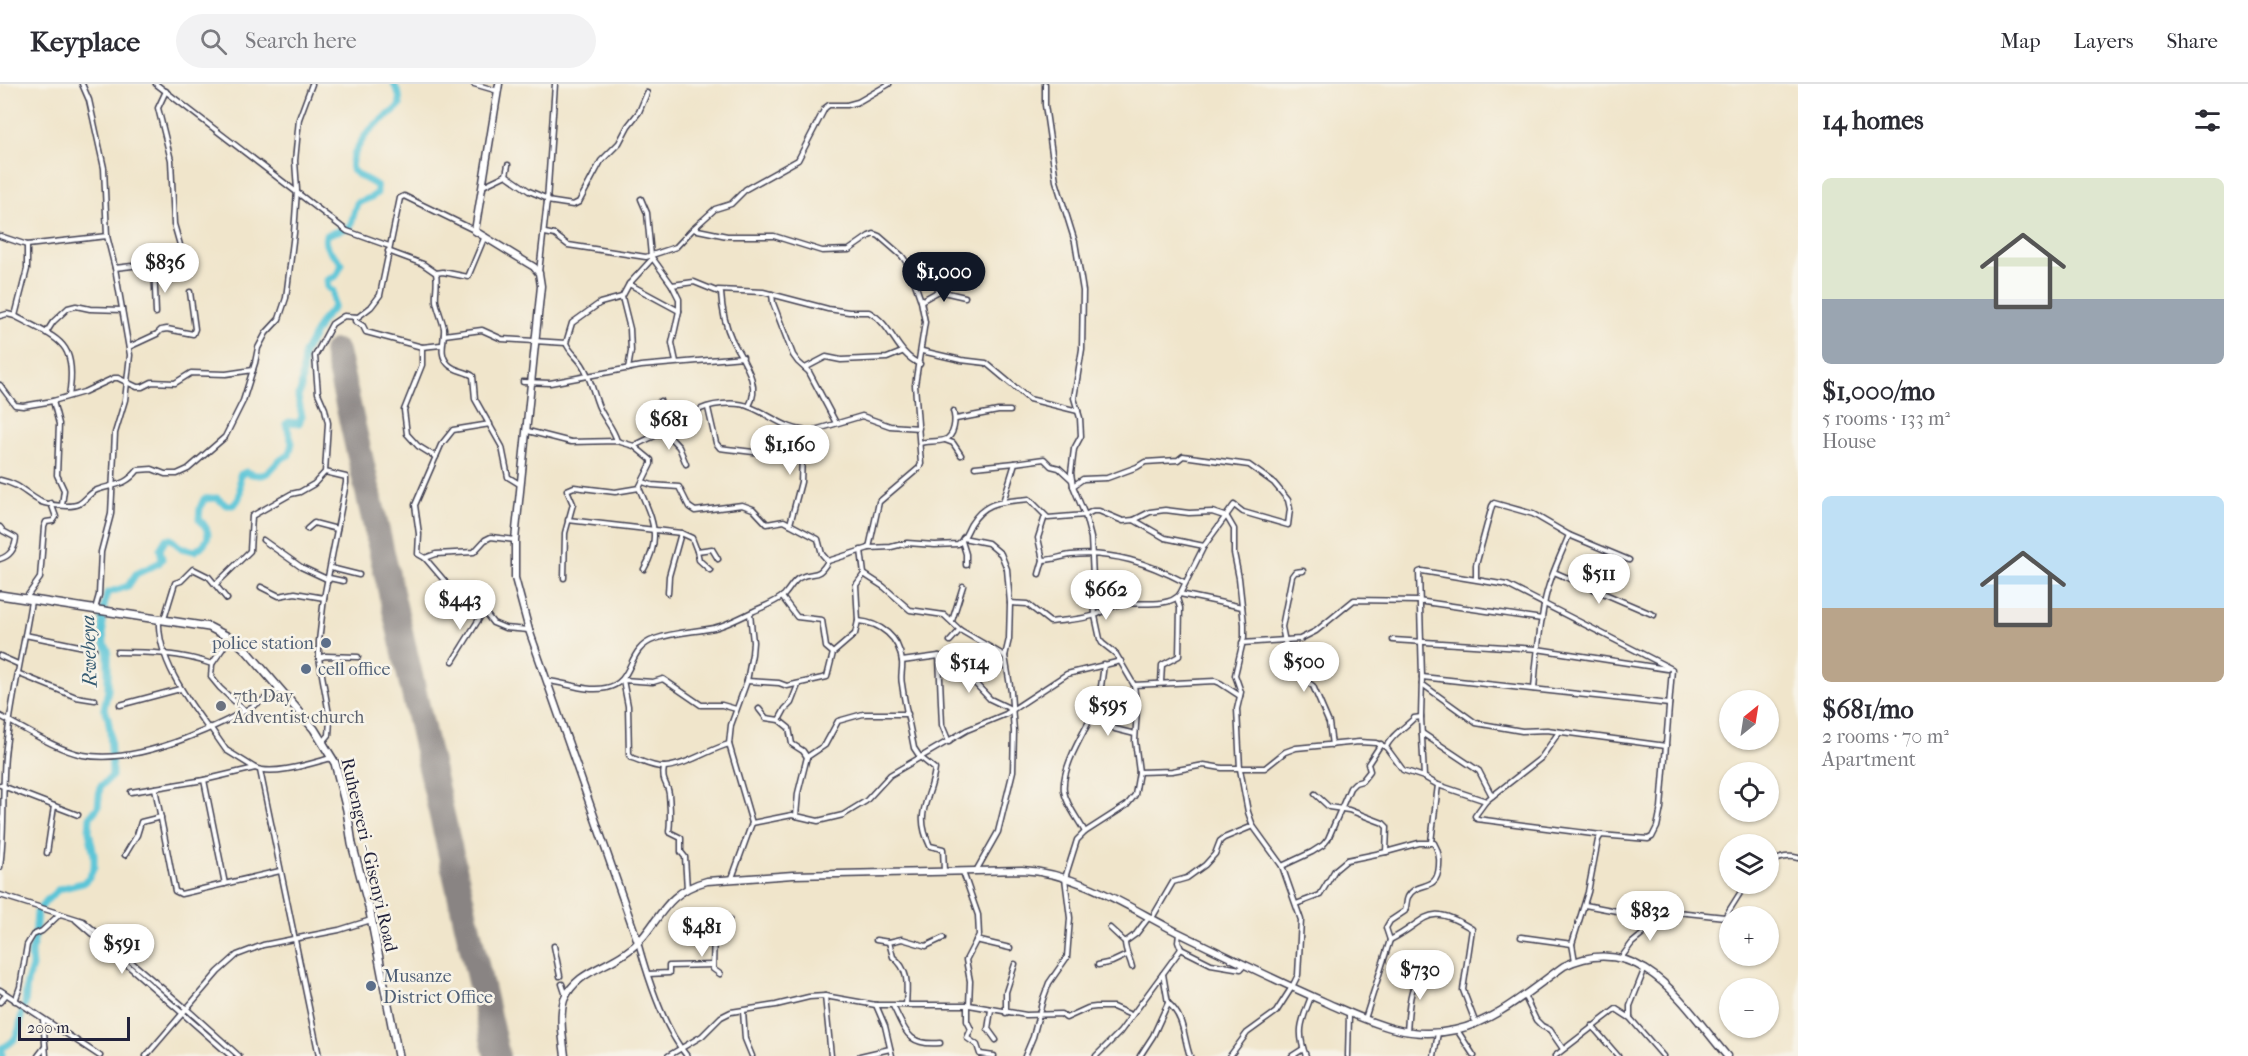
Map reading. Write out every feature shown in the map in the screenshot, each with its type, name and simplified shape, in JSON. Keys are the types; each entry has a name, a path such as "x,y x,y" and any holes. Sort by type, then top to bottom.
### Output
{"highway":[{"name":"Ruhengeri - Gisenyi Road","path":"0,595 209,627 230,637 247,651 280,689 323,742 332,758 347,810 352,844 371,920 398,1056"}],"main road":[{"path":"498,87 475,231 528,262 539,273 541,286 528,431 515,540 515,578 529,630 638,942"},
{"path":"565,1056 562,1015 565,1000 572,988 584,976 627,953 662,910 687,888 707,881 731,879 944,871 1035,871 1065,878 1093,889 1349,1015 1390,1029 1407,1032 1438,1034 1476,1024 1495,1015 1563,966 1591,958 1620,959 1645,968 1673,990 1727,1056"}],"street":[{"path":"82,84 89,100 104,168 107,236 129,347 125,400 115,433 114,486 111,514 101,552 97,610"},
{"path":"156,84 297,190 347,231 423,264 436,273 443,272 468,277 485,236"},
{"path":"0,480 18,485 42,502 72,506 79,504 98,489 125,483 138,470 144,468 165,474 177,474 188,469 225,437 243,401 258,348 266,333 279,319 286,298 297,190 295,162 300,119 312,84"},
{"path":"474,84 498,87"},
{"path":"539,273 548,200 555,84"},
{"path":"544,233 560,237 568,245 638,256 651,257 676,247 715,209 735,201 746,189 798,160 825,108 829,105 847,105 858,102 889,84"},
{"path":"1024,1056 1033,1037 1049,983 1067,957 1070,918 1065,878 1077,840 1127,806 1135,795 1139,772 1135,734 1137,708 1134,685 1116,654 1102,643 1095,616 1093,554 1085,515 1072,480 1074,449 1082,436 1074,398 1082,349 1084,318 1082,282 1070,225 1056,181 1045,105 1045,84"},
{"path":"115,268 181,259 182,252 174,224 171,160 158,108 166,91"},
{"path":"506,175 529,191 548,200 573,205 579,202 601,161 619,143 639,112 647,93"},
{"path":"506,175 508,165"},
{"path":"483,186 506,175"},
{"path":"216,584 250,551 252,516 314,484 325,472 328,423 318,393 315,356 332,324 344,316 355,317 371,307 378,299 401,196 475,231"},
{"path":"641,199 646,213 651,257 672,285 679,299 679,311 672,344 676,362"},
{"path":"693,229 727,236 774,236 808,248 828,251 849,250 869,236 879,236 896,250 909,266 921,301 925,322 915,385 920,443 919,468 879,502 869,548"},
{"path":"0,236 27,245 107,236"},
{"path":"15,316 27,269 27,245"},
{"path":"628,369 631,351 630,329 622,297 629,284 651,257"},
{"path":"154,264 156,314"},
{"path":"436,273 438,284 436,297 444,335 441,345 449,365 473,376 475,399 502,447 508,477 522,486"},
{"path":"672,285 694,282 718,290 772,294 828,309 869,312 886,325 908,359 920,364"},
{"path":"629,284 679,311"},
{"path":"718,290 722,293 722,312 732,339 742,357 754,393 749,406"},
{"path":"921,301 939,291 965,297"},
{"path":"129,347 161,330 193,334 195,329 190,292"},
{"path":"772,294 773,303 794,354 809,372 836,423"},
{"path":"617,441 614,431 596,402 596,396 582,363 570,353 566,344 572,323 600,303 622,297"},
{"path":"46,333 53,322 68,308 76,306 122,310"},
{"path":"0,316 7,314 15,316 66,346 73,374 69,396"},
{"path":"355,317 355,321 363,326 366,332 422,347 441,345"},
{"path":"444,335 482,330 498,338 566,344"},
{"path":"422,347 422,365 404,410 407,434 418,446 436,457"},
{"path":"922,351 986,363 1029,399 1078,411"},
{"path":"805,368 826,357 841,360 887,358 902,352"},
{"path":"523,382 550,383 676,362 742,357"},
{"path":"0,385 11,401 18,406 53,401 84,392 114,378 142,387 152,382 175,383 191,373 226,374 253,370"},
{"path":"53,401 59,424 57,475 64,490 62,505"},
{"path":"660,401 658,424 663,432 680,447 686,464"},
{"path":"634,446 685,421 698,410 726,403 749,406 784,425 803,431 865,417 890,426 919,428"},
{"path":"708,408 716,443 720,448 776,453 802,460"},
{"path":"945,440 950,436 956,419 952,411"},
{"path":"956,419 1010,411"},
{"path":"490,424 453,430 441,445 415,508 419,534 417,550 419,556 425,558 448,585 480,606 498,625 529,630"},
{"path":"528,431 571,442 617,441 634,446 651,460 649,472 639,488 615,492 574,487 567,490 573,504 565,533 564,578"},
{"path":"790,524 801,482 803,431"},
{"path":"920,443 945,440 953,443 961,455"},
{"path":"1010,603 1027,604 1050,622 1095,616 1119,604 1140,605 1177,598 1204,546 1234,505 1243,512 1288,525 1290,509 1288,500 1274,483 1249,465 1183,456 1178,460 1145,462 1107,478 1083,479 1073,486"},
{"path":"975,467 1044,459 1051,466 1059,468 1072,480"},
{"path":"1003,502 1015,463"},
{"path":"323,742 328,735 330,720 319,658 319,641 324,598 346,483 346,477 325,472"},
{"path":"643,482 679,487 689,507 695,511 742,505 753,509 767,524 784,521 818,539 822,554 828,561"},
{"path":"639,488 654,528 652,556 644,569"},
{"path":"729,744 664,767 632,758 629,755 628,706 624,680 642,645 666,636 715,627 750,614 782,597 796,579 822,572 828,561 861,550 913,543 958,544 988,505 1029,499 1037,504 1048,518 1085,515 1099,511 1123,521 1134,520 1165,510 1189,513 1212,512 1227,517 1234,529 1234,553 1244,624 1235,675 1241,689 1237,709 1240,769 1253,826 1282,866 1301,920 1298,975 1292,987 1276,1012 1247,1034 1230,1056"},
{"path":"0,867 2,786 10,721 18,664 25,636 28,599 40,578 44,527 46,522 53,522 56,517 51,503"},
{"path":"1476,579 1476,565 1494,503 1533,514 1569,535 1629,560"},
{"path":"1039,574 1043,560 1038,538 1045,516"},
{"path":"568,520 641,529 654,528 681,533 692,538 699,560 710,570"},
{"path":"1134,520 1165,538 1204,546"},
{"path":"307,530 314,523 337,530"},
{"path":"0,527 16,538 9,555 0,559"},
{"path":"668,593 669,576 681,533"},
{"path":"1534,689 1544,604 1569,535"},
{"path":"425,558 436,554 474,552 491,537 515,540"},
{"path":"263,540 301,567 329,579 343,581"},
{"path":"963,540 966,565"},
{"path":"963,540 988,543 1001,554 1008,569 1010,603 1009,639 1005,656 1011,692 1015,743 1013,771 998,832 976,871"},
{"path":"697,551 712,549 718,559"},
{"path":"747,681 779,683 787,686 827,677 833,653 852,637 858,621 856,585 864,574 861,550"},
{"path":"1043,560 1068,555 1093,554 1121,557 1140,562 1184,582"},
{"path":"227,599 216,584 193,568 182,581 175,583 162,619 161,640 180,689 209,728 226,750 258,769 319,1056"},
{"path":"331,568 359,575"},
{"path":"1303,570 1295,572 1292,576 1282,627 1285,642 1297,670 1312,686 1329,723 1332,745"},
{"path":"1424,777 1418,601 1418,575 1422,571 1507,585 1672,669"},
{"path":"1554,572 1654,615"},
{"path":"864,574 884,587 910,610 944,615 960,630 1005,656"},
{"path":"952,621 963,585"},
{"path":"261,587 279,596 295,593 324,598"},
{"path":"1180,594 1242,606"},
{"path":"782,597 797,617 822,620 826,647 833,653"},
{"path":"1161,682 1162,665 1179,656 1180,608 1177,598"},
{"path":"1242,643 1285,642 1300,639 1316,631 1354,600 1418,601 1542,620"},
{"path":"453,662 484,611"},
{"path":"731,879 752,823 729,744 729,731 747,681 753,642 750,614"},
{"path":"858,621 869,622 891,634 896,642 902,661 901,681 914,748 920,757 935,769 922,811 924,833 931,847 943,849 944,871"},
{"path":"950,641 960,630"},
{"path":"25,636 94,650"},
{"path":"230,637 210,670 213,680 245,711"},
{"path":"1393,640 1537,649 1672,669"},
{"path":"117,652 190,657 212,664"},
{"path":"0,656 18,664"},
{"path":"319,658 325,656 358,657"},
{"path":"902,661 939,656 972,680 990,699 1011,710"},
{"path":"939,656 942,725 949,742"},
{"path":"752,823 796,816 818,821 843,815 866,801 890,775 967,730 1011,710 1067,674 1121,661"},
{"path":"1086,832 1064,792 1064,782 1066,771 1095,709 1101,691 1104,664"},
{"path":"1559,732 1535,763 1486,801 1475,816 1477,819 1633,839 1653,837 1661,808 1672,669"},
{"path":"17,673 76,697 95,700"},
{"path":"1422,677 1669,704"},
{"path":"548,681 591,689 607,688 624,680 653,682 663,679 701,705 722,705 736,709"},
{"path":"1134,685 1215,681 1240,696"},
{"path":"779,720 791,703 798,684"},
{"path":"1422,684 1476,723 1522,731 1531,729 1666,746"},
{"path":"120,705 180,689"},
{"path":"0,716 70,751 100,757 119,756 161,747 209,728 245,711 280,689"},
{"path":"759,709 766,718 779,720 789,728 792,744 803,751 807,757"},
{"path":"1095,709 1115,729 1135,734"},
{"path":"796,816 798,794 807,757 825,745 834,726 842,719 877,712 908,714"},
{"path":"1386,747 1391,737 1403,730 1414,718 1421,717"},
{"path":"1421,732 1479,771 1492,796"},
{"path":"1139,772 1172,771 1204,765 1240,769 1265,768 1285,752 1296,748 1359,742 1381,744 1386,747 1403,770 1424,777 1438,785 1486,801"},
{"path":"1282,866 1323,845 1328,839 1352,785 1362,781 1370,771 1368,764 1381,744"},
{"path":"131,792 258,769 286,768 332,758"},
{"path":"664,767 663,782 669,792 668,803 672,813 669,832 681,838 687,888"},
{"path":"204,780 225,884"},
{"path":"1431,842 1438,785"},
{"path":"2,786 78,815"},
{"path":"155,788 175,891 181,894 280,871"},
{"path":"1315,794 1325,805 1383,823 1387,827 1386,852"},
{"path":"47,852 54,806"},
{"path":"125,855 141,822 161,818"},
{"path":"1125,942 1136,934 1150,918 1173,882 1187,878 1205,865 1215,854 1220,841 1224,838 1253,826"},
{"path":"1575,961 1572,944 1585,905 1598,840 1601,835"},
{"path":"1296,904 1320,895 1340,864 1347,860 1419,843 1431,842 1437,848 1440,860 1438,877 1435,882 1423,886 1407,898 1405,911 1390,921 1386,928 1390,940 1365,1020"},
{"path":"1779,860 1790,856 1798,858"},
{"path":"962,871 978,915 979,935 966,960 970,981 967,1021 971,1029 967,1038 977,1045 984,1056 994,1056"},
{"path":"1585,905 1622,912 1677,912 1725,917 1739,894"},
{"path":"0,895 86,923 239,1056"},
{"path":"1642,913 1643,934"},
{"path":"1620,959 1632,943 1662,913"},
{"path":"15,1001 20,987 27,945 33,935 41,932 60,914"},
{"path":"1390,940 1404,933 1420,919 1440,914 1456,919 1472,929 1463,990 1476,1024"},
{"path":"714,928 729,920 724,919"},
{"path":"146,1056 218,972 237,956 264,945 358,925 371,920"},
{"path":"714,920 713,969 720,974"},
{"path":"1110,928 1125,942 1131,967"},
{"path":"1179,933 1178,941 1181,949 1211,964 1240,969 1244,964"},
{"path":"1521,937 1572,944"},
{"path":"876,940 889,942 902,939 926,946 943,938"},
{"path":"976,940 1011,948"},
{"path":"638,942 648,974 680,1048 687,1056"},
{"path":"680,942 714,943"},
{"path":"889,942 893,957 907,975 906,1005"},
{"path":"554,946 560,976"},
{"path":"1096,1056 1120,1032 1141,1000 1159,981 1181,949"},
{"path":"1098,965 1128,955"},
{"path":"1006,1013 1006,992 1015,964"},
{"path":"648,974 669,973 669,966 713,965"},
{"path":"1407,1032 1409,997 1416,980 1429,965"},
{"path":"1630,1018 1630,1006 1645,968"},
{"path":"1140,1056 1153,1036 1168,1003 1163,974"},
{"path":"562,984 566,991 565,1000"},
{"path":"0,990 100,1056"},
{"path":"1523,994 1536,1020 1550,1030 1563,1049"},
{"path":"0,1002 6,995"},
{"path":"668,1056 702,1036 721,1017 731,1012 809,997 825,996 876,1005 968,1005 1006,1013 1038,1016 1061,1014 1066,1018 1088,1008 1113,1007 1131,1015"},
{"path":"825,996 831,1056"},
{"path":"1306,1056 1300,1032 1312,996"},
{"path":"1168,1003 1174,1008 1182,1022 1190,1056"},
{"path":"876,1005 885,1026 892,1056"},
{"path":"893,1005 909,1037 918,1042 940,1043"},
{"path":"1555,1056 1616,1009 1630,1018 1663,1056"},
{"path":"991,1010 988,1029 996,1040"},
{"path":"186,1011 231,1056"},
{"path":"743,1011 745,1039 752,1056"},
{"path":"1348,1056 1349,1015"},
{"path":"43,1019 46,1056"},
{"path":"1592,1026 1615,1055"},
{"path":"1457,1030 1474,1056"},
{"path":"1434,1056 1438,1034"},
{"path":"38,1056 45,1047"},
{"path":"860,1056 890,1048"},
{"path":"1292,1056 1303,1049"}],"waterway":[{"name":"Rwebeya","path":"25,1005 27,982 32,967 31,953 37,912 59,889 83,883 90,876 94,867 89,831 90,817 98,807 100,787 112,776 110,730 104,708 108,690 108,650 104,643 102,617 107,593 128,586 136,574 159,563 162,559 160,549 166,539 171,539 181,548 195,551 204,544 208,536 206,528 199,519 204,499 217,498 226,505 233,505 240,495 240,475 246,472 255,475 267,473 289,455 292,443 286,424 299,423 302,416 298,397 301,389 304,353 321,322 334,307 333,291 328,288 327,280 336,276 342,264 328,248 326,235 350,227 357,203 377,193 377,186 358,175 351,167 357,149 368,132 400,105 394,84"},
{"name":"Rwebeya","path":"2,1056 2,1048 13,1041 16,1036 23,1009"}],"runway":[{"path":"336,352 497,1056"}],"place":[{"name":"police station","path":"326,643"},
{"name":"cell office","path":"306,669"},
{"name":"7th Day Adventist church","path":"221,706"},
{"name":"Musanze District Office","path":"371,986"}]}
